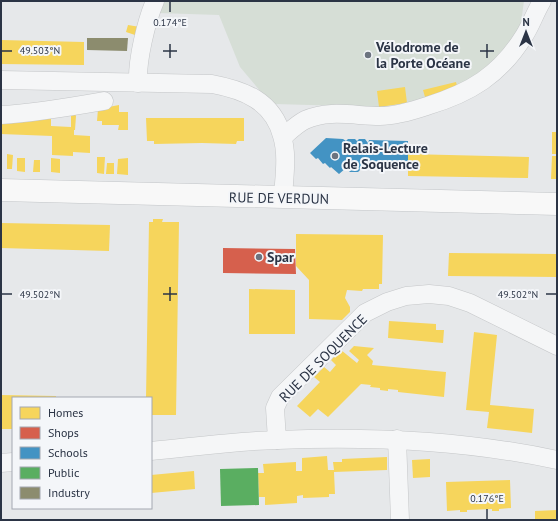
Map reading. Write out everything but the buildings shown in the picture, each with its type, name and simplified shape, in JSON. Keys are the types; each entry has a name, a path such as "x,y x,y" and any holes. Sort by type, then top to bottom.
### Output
{"main road":[{"name":"RUE DE VERDUN","path":"1,190 557,204"}],"street":[{"path":"138,83 137,68 150,12 155,1"},
{"path":"283,137 303,121 315,116 332,114 381,116 401,114 442,102 475,86 502,65 523,38 542,1"},
{"path":"1,80 212,84 232,88 248,94 264,104 275,119 283,137 285,152 283,198"},
{"path":"1,115 51,110 104,101"},
{"name":"RUE DE SOQUENCE","path":"277,440 275,408 280,397 366,313 387,302 423,294 450,296 470,303 557,346"},
{"path":"397,439 400,520"},
{"path":"152,451 277,440 397,439 475,446 557,460"},
{"path":"1,463 12,462"}],"shaded area":[{"name":"Vélodrome de la Porte Océane","path":"163,1 524,1 521,23 511,44 492,66 457,89 410,103 379,107 275,104 261,92 240,67 219,15 158,13"}],"place":[{"name":"Vélodrome de la Porte Océane","path":"368,55"},
{"name":"Relais-Lecture de Soquence","path":"335,156"},
{"name":"Spar","path":"259,257"}]}
